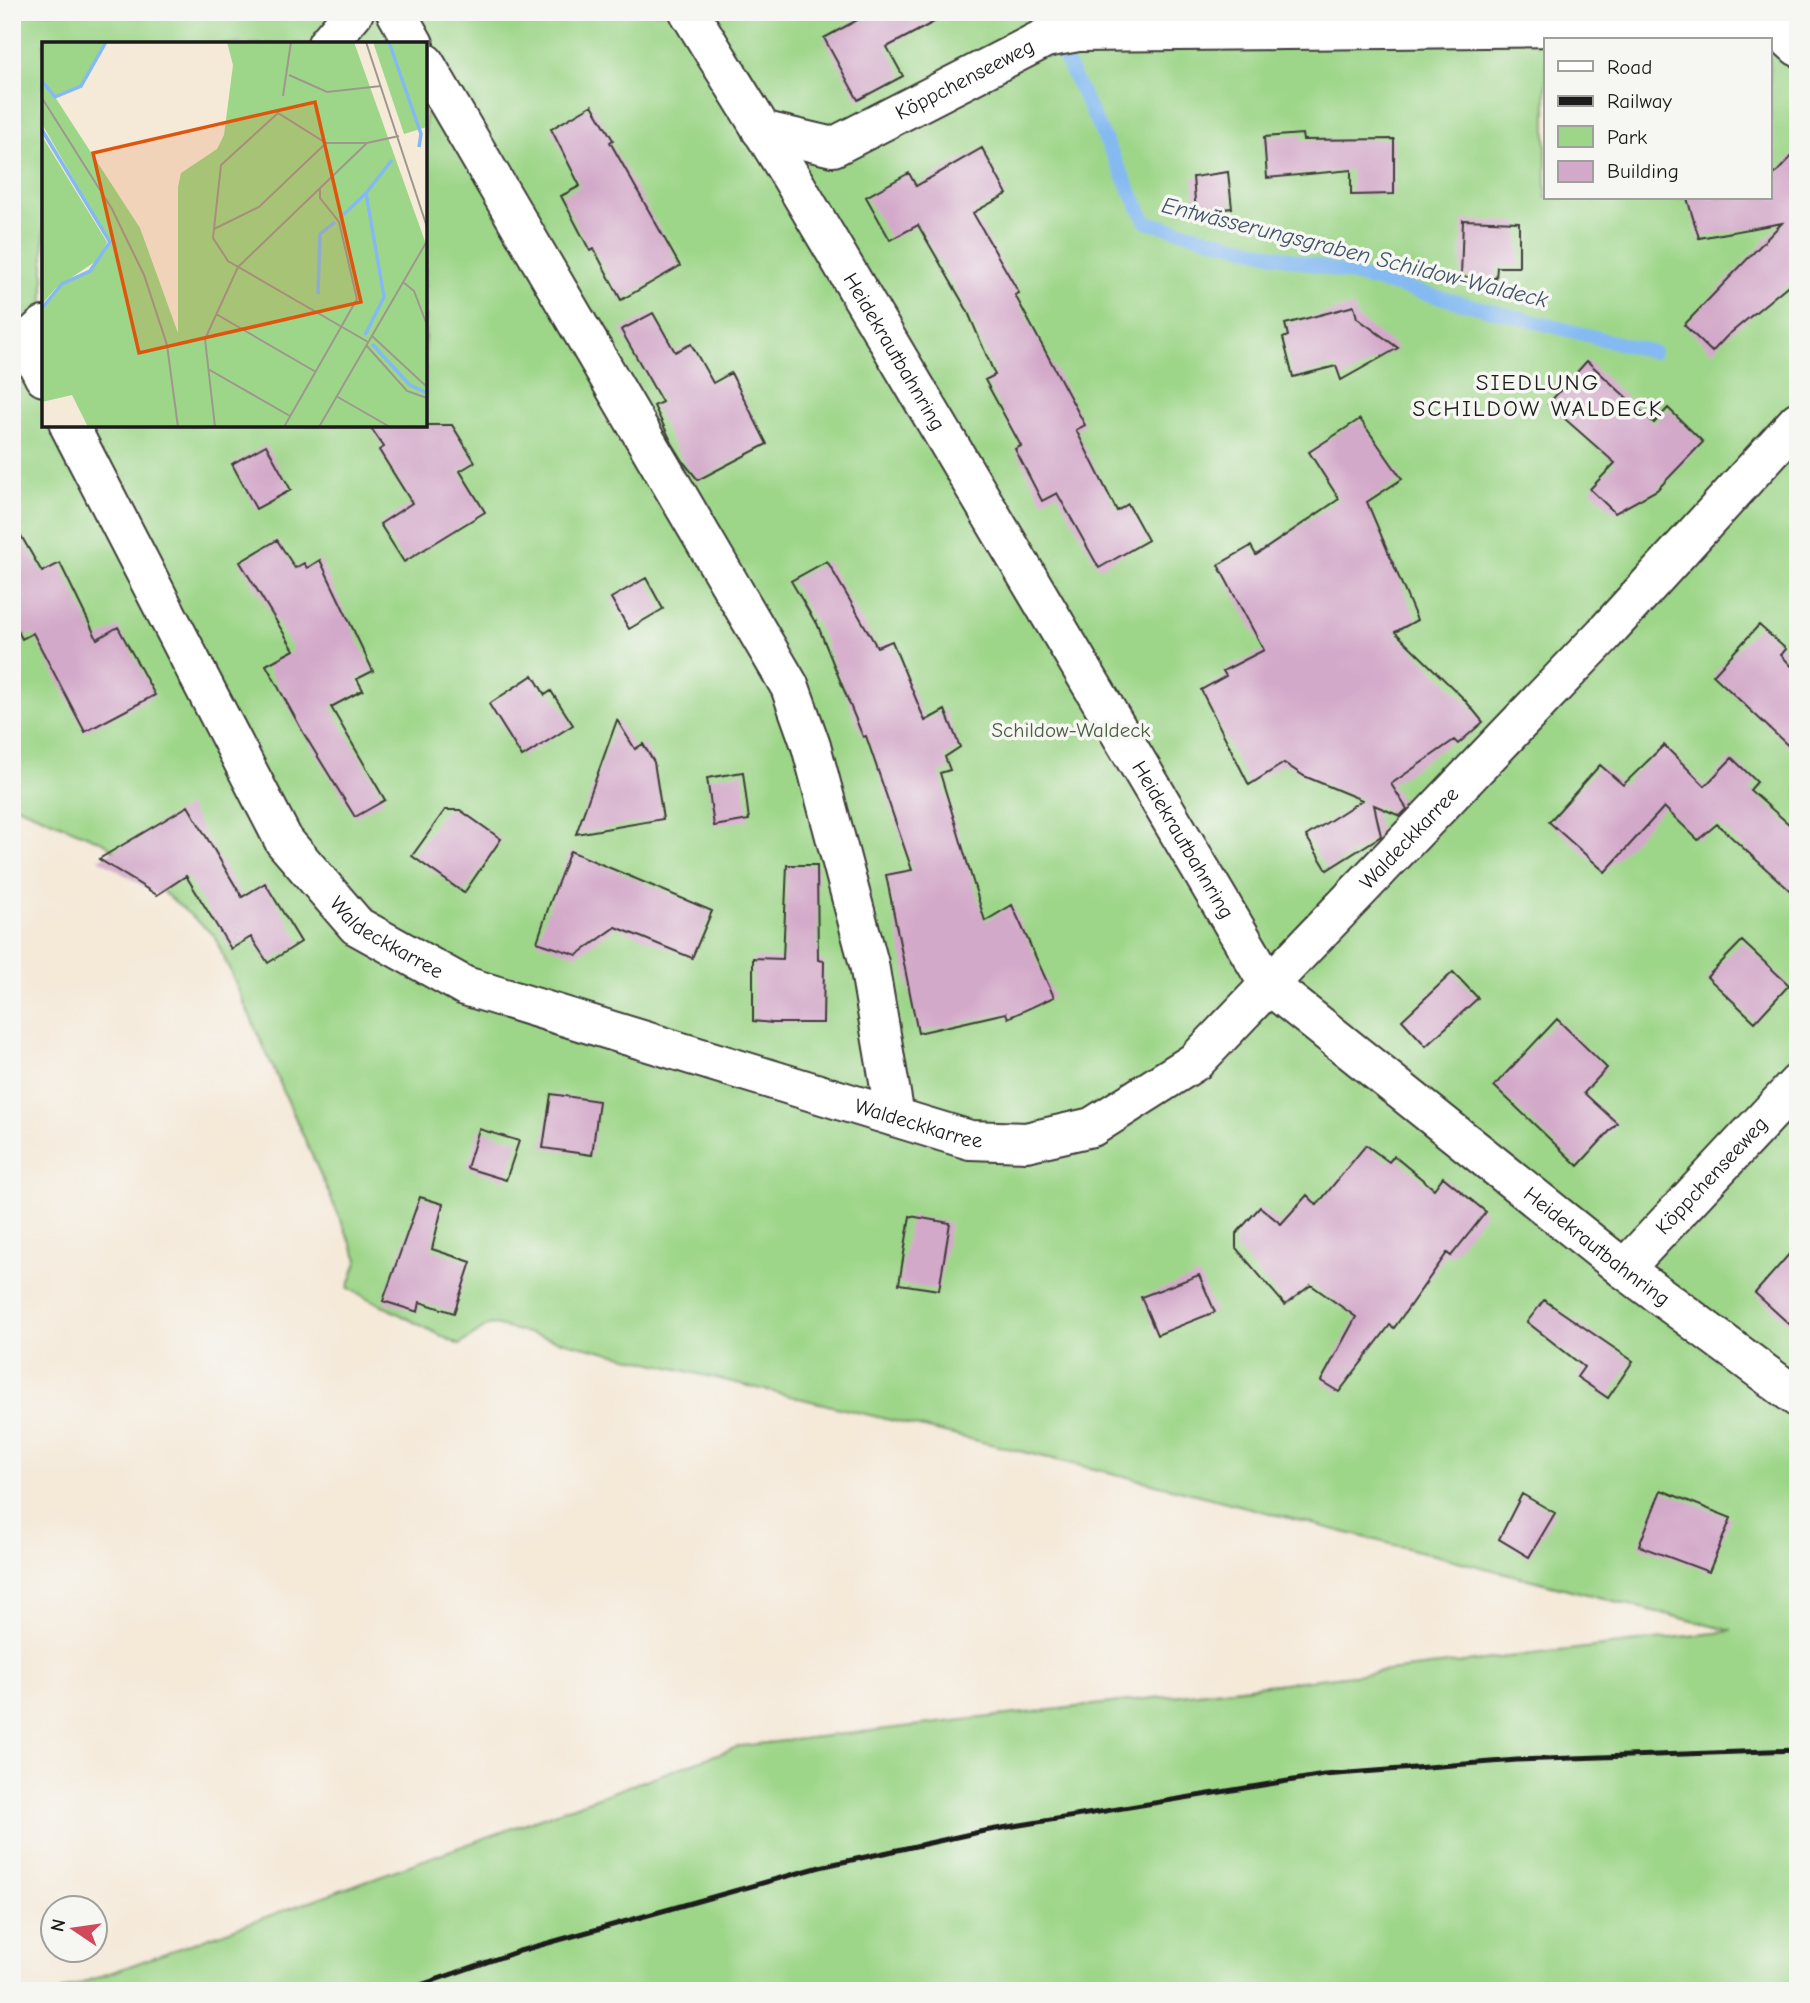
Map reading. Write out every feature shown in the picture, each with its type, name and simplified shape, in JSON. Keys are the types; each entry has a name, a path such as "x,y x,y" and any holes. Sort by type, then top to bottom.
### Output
{"lane":[{"path":"329,42 354,12"},
{"path":"396,12 413,42"},
{"name":"Heidekrautbahnring","path":"689,12 1269,985 1624,1269 1798,1398"},
{"name":"Köppchenseeweg","path":"761,130 833,147 1045,38 1078,32 1774,25 1798,47"},
{"path":"427,65 790,687 811,747 869,964 895,1117"},
{"path":"42,328 26,342 42,373"},
{"name":"Waldeckkarree","path":"70,427 284,841 357,926 464,986 970,1140 1026,1142 1092,1127 1196,1060 1594,644 1798,421"},
{"name":"Köppchenseeweg","path":"1624,1269 1798,1083"}],"green space":[{"name":"Schildow-Waldeck","path":"12,12 1798,12 1798,1991 60,1991 740,1746 1732,1631 1132,1478 490,1324 459,1345 348,1288 358,1259 214,935 105,843 12,804"}],"building":[{"path":"872,12 953,12 887,47 903,76 858,100 824,38"},
{"path":"592,105 680,266 621,300 594,249 590,251 561,196 580,186 551,129"},
{"path":"1302,134 1303,140 1394,139 1394,194 1351,195 1351,170 1267,178 1264,137"},
{"path":"982,148 1007,194 973,213 1019,293 1015,295 1085,425 1076,430 1117,511 1128,504 1148,540 1099,568 1057,493 1042,501 1015,449 1021,446 985,380 995,375 967,310 918,225 890,240 866,197 909,173 916,186"},
{"path":"1798,150 1798,277 1727,336 1712,352 1684,325 1782,223 1699,238 1688,200 1772,200 1772,177"},
{"path":"1228,172 1232,208 1196,212 1193,177"},
{"path":"1463,220 1519,222 1519,267 1497,267 1496,278 1461,277"},
{"path":"1354,306 1357,318 1398,348 1341,380 1336,366 1293,377 1283,338 1288,336 1285,324"},
{"path":"653,313 675,352 691,344 713,383 731,373 767,444 698,480 672,443 654,406 662,402 621,330"},
{"path":"1587,361 1654,423 1668,408 1703,442 1657,490 1615,513 1590,489 1615,463 1548,404"},
{"path":"1360,419 1402,479 1367,502 1417,620 1395,632 1465,700 1483,722 1458,744 1454,740 1391,784 1407,809 1400,816 1374,805 1381,836 1327,870 1306,836 1362,800 1304,776 1284,763 1249,785 1201,690 1226,676 1223,671 1264,650 1218,565 1251,546 1256,555 1339,499 1309,452"},
{"path":"452,425 475,462 460,471 485,512 404,562 380,524 412,503 379,450 384,447 370,427"},
{"path":"266,445 291,490 256,509 232,464"},
{"path":"12,520 42,572 60,563 97,639 118,627 155,695 85,732 33,633 22,639 12,619"},
{"path":"277,540 295,568 304,563 307,568 320,560 373,671 357,679 363,690 331,707 385,800 355,817 266,665 294,650 240,562"},
{"path":"827,561 877,647 892,641 925,721 945,710 960,747 945,757 950,770 940,773 985,921 1012,905 1054,997 1008,1018 1006,1013 918,1033 886,875 912,870 866,736 863,737 816,621 791,581"},
{"path":"646,578 663,609 629,629 611,598"},
{"path":"1759,625 1786,649 1781,655 1798,673 1798,755 1713,675"},
{"path":"533,675 545,695 551,691 573,725 522,757 489,704"},
{"path":"617,720 635,749 643,744 654,762 663,819 576,834"},
{"path":"1664,745 1705,786 1732,758 1757,782 1750,790 1798,832 1798,898 1717,824 1698,840 1664,807 1605,872 1549,822 1600,765 1623,785"},
{"path":"743,772 749,820 714,826 707,778"},
{"path":"188,806 242,897 265,883 301,942 268,963 251,937 231,949 186,876 157,895 99,859"},
{"path":"445,810 460,810 501,839 464,893 412,856"},
{"path":"570,851 712,911 692,958 616,927 577,955 537,942"},
{"path":"787,865 817,865 818,960 824,961 823,1023 753,1021 753,958 783,959"},
{"path":"1742,941 1789,985 1755,1022 1707,977"},
{"path":"1453,972 1478,998 1426,1046 1402,1020"},
{"path":"1557,1019 1607,1068 1584,1093 1617,1123 1578,1166 1494,1086"},
{"path":"551,1094 599,1101 592,1155 543,1148"},
{"path":"479,1129 519,1141 506,1180 467,1168"},
{"path":"1366,1145 1389,1162 1394,1156 1434,1189 1443,1177 1486,1212 1451,1256 1447,1253 1394,1328 1390,1325 1339,1392 1321,1381 1356,1317 1311,1285 1285,1305 1236,1248 1236,1234 1260,1207 1281,1224 1307,1195 1317,1205"},
{"path":"420,1197 443,1204 432,1249 471,1262 454,1313 420,1302 418,1312 383,1301"},
{"path":"910,1216 950,1223 939,1290 899,1284"},
{"path":"1798,1244 1798,1332 1755,1293"},
{"path":"1199,1275 1215,1312 1157,1335 1141,1297"},
{"path":"1544,1300 1633,1361 1608,1398 1577,1377 1584,1367 1527,1322"},
{"path":"1661,1490 1731,1518 1709,1572 1639,1546"},
{"path":"1522,1494 1555,1513 1529,1557 1499,1539"}],"waterway":[{"name":"Entwässerungsgraben Schildow-Waldeck","path":"1039,12 1046,24"},
{"name":"Entwässerungsgraben Schildow-Waldeck","path":"1062,53 1146,222 1653,352"}],"railway":[{"path":"403,1991 516,1952 820,1867 984,1831 1324,1775 1517,1760 1798,1750"}],"district":[{"name":"SIEDLUNG SCHILDOW WALDECK","path":"1538,395"}]}
